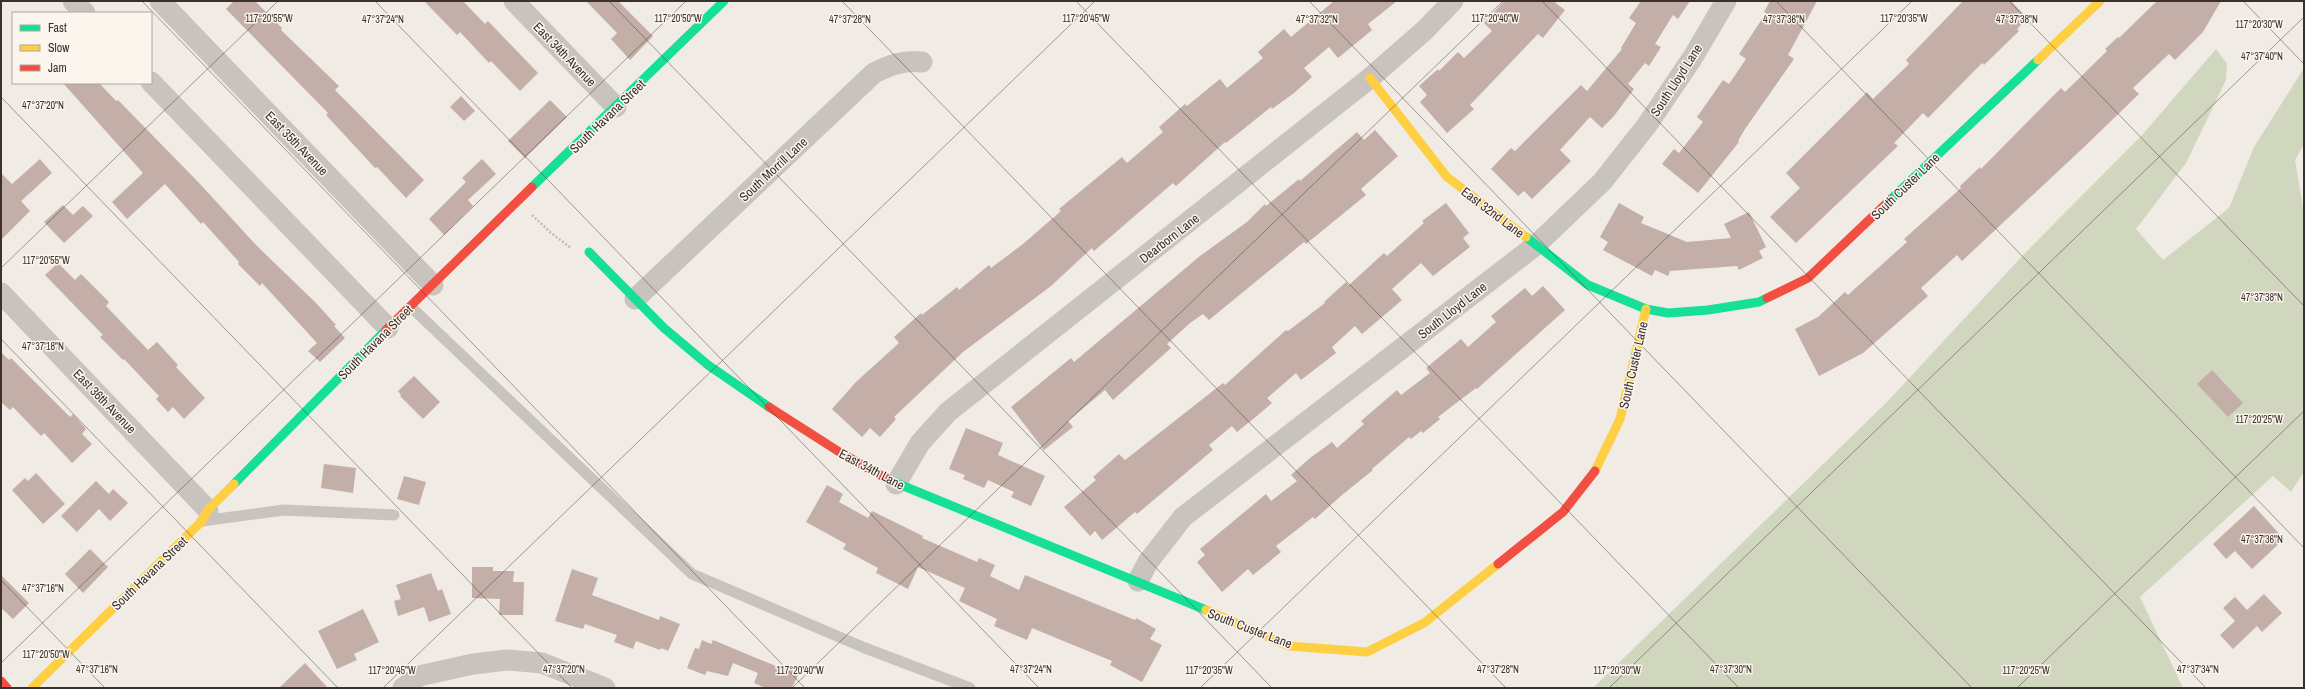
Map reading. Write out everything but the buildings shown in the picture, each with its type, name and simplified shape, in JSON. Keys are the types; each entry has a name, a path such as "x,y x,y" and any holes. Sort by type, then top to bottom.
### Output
{"street":[{"path":"73,1 84,12"},
{"name":"East 35th Avenue","path":"160,1 433,285"},
{"name":"East 34th Avenue","path":"514,1 616,107"},
{"name":"South Havana Street","path":"32,688 205,516 388,328 724,1"},
{"name":"Dearborn Lane","path":"896,484 920,444 948,412 1370,78 1425,30 1453,1"},
{"name":"South Lloyd Lane","path":"1138,581 1148,562 1183,517 1536,245 1602,182 1647,124 1693,57 1726,1"},
{"name":"South Custer Lane","path":"1201,609 1289,646 1367,652 1424,623 1563,512 1599,467 1620,419 1646,309 1668,313 1708,310 1759,302 1808,278 2100,1"},
{"name":"South Morrill Lane","path":"635,299 874,73 890,65 908,60 922,62"},
{"name":"East 32nd Lane","path":"1370,78 1447,177 1588,285 1646,309"},
{"path":"152,83 388,328"},
{"name":"East 34th Lane","path":"589,252 664,328 714,369 767,406 834,449 896,484 1138,581 1201,609"},
{"name":"East 36th Avenue","path":"1,293 205,516"},
{"path":"403,688 420,676 473,664 507,660 542,663 605,688"},
{"path":"1,681 7,688"}],"lane":[{"path":"411,307 692,574 865,648 970,688"},
{"path":"205,516 284,510 394,515"}],"path":[{"path":"522,199 531,214 567,247 589,252"}],"green space":[{"path":"2216,49 2227,64 2226,80 2186,163 2136,229 2163,260 2229,208 2254,147 2304,68 2304,144 2295,160 2304,213 2304,472 2291,492 2273,476 2140,597 2183,688 1593,688 1888,401 2026,252 2143,134"}],"traffic: fast":[{"path":"532,187 724,1"},
{"path":"1890,200 2038,60"},
{"path":"1526,237 1588,285 1646,309 1668,313 1708,310 1759,302 1767,298"},
{"path":"589,252 664,328 708,365 769,407"},
{"path":"234,484 386,330"},
{"path":"889,480 1206,610"}],"traffic: slow":[{"path":"2038,60 2100,1"},
{"path":"1370,78 1447,177 1526,237"},
{"path":"1595,471 1620,419 1646,309"},
{"path":"32,688 202,521 208,510 234,484"},
{"path":"1206,610 1289,646 1367,652 1424,623 1498,564"}],"traffic: jam":[{"path":"386,330 532,187"},
{"path":"1767,298 1808,278 1890,200"},
{"path":"769,407 841,453 889,480"},
{"path":"1498,564 1563,512 1595,471"},
{"path":"1,681 7,688"}]}
